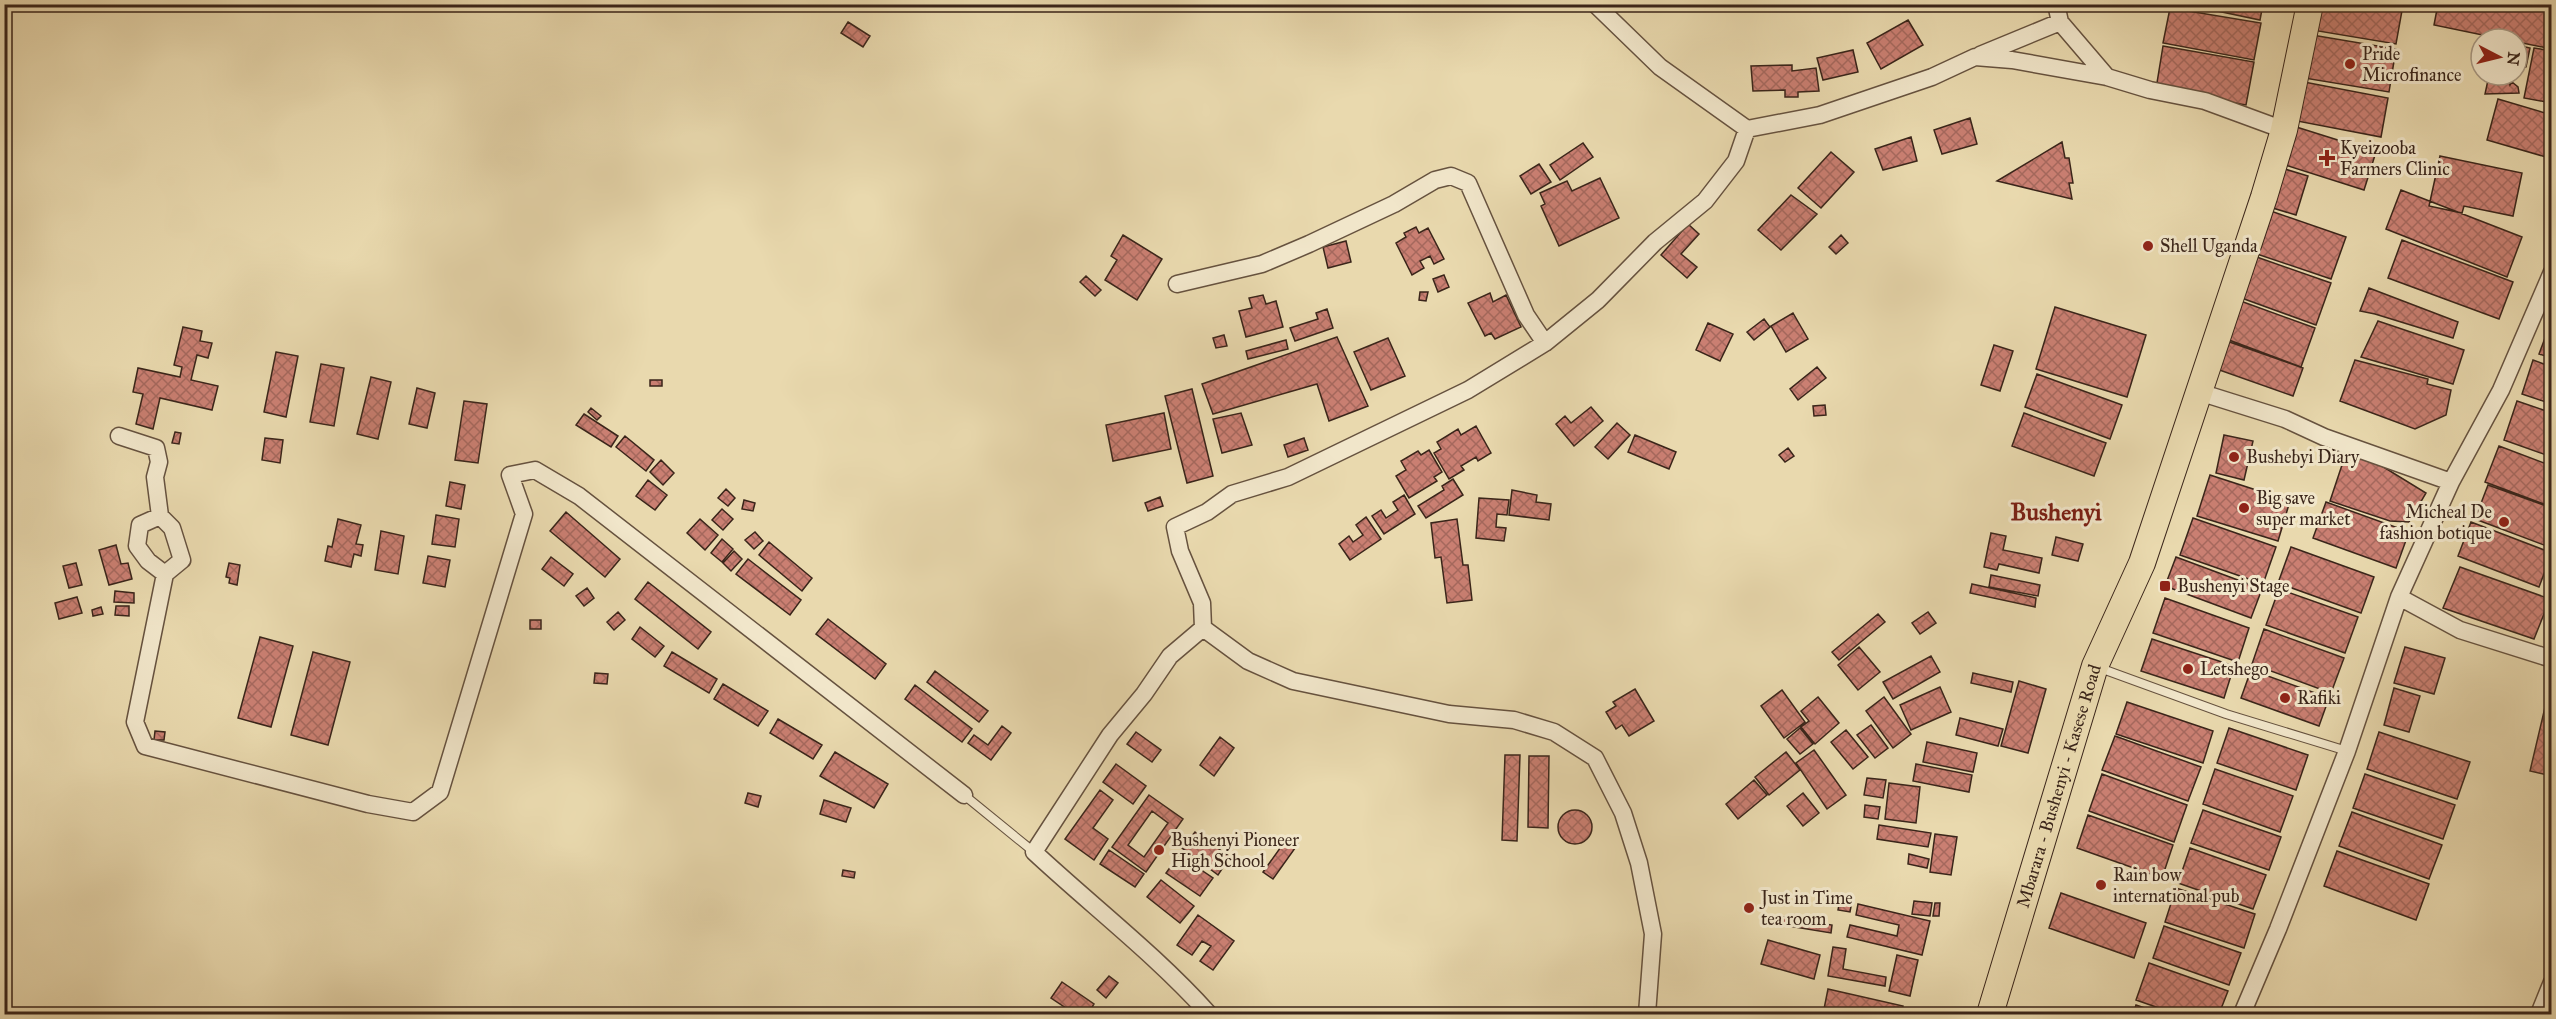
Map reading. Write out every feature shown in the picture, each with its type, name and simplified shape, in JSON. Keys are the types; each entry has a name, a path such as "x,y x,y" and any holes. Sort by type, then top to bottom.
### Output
{"main road":[{"name":"Mbarara - Bushenyi - Kasese Road","path":"1990,1014 2095,666 2142,563 2264,198 2284,130 2310,4"}],"street":[{"path":"1595,4 1660,67 1747,129 1820,115 1932,77 2060,21"},
{"path":"2056,4 2060,21 2107,77"},
{"path":"1975,57 2012,60 2107,77 2151,90 2205,101 2284,130"},
{"path":"1203,628 1202,603 1180,551 1175,527 1207,512 1232,494 1288,477 1458,395 1545,343 1598,300 1655,242 1705,201 1736,161 1747,129"},
{"path":"1177,284 1262,264 1383,209 1435,180 1451,176 1468,183 1526,315 1545,343"},
{"path":"2242,1014 2278,929 2347,751 2399,597 2451,482 2501,390 2552,272"},
{"path":"2199,392 2285,419 2324,437 2451,482"},
{"path":"119,436 156,448 159,462 155,477 160,516 172,528 182,560 165,573 135,722 145,746 368,804 413,812 440,792 524,514 510,475 535,470 579,496 964,795"},
{"path":"160,516 140,525 136,546 148,561 165,573"},
{"path":"2399,597 2460,630 2552,659"},
{"path":"1203,628 1170,656 1144,694 1110,735 1034,852 1145,950 1187,989 1209,1014"},
{"path":"1203,628 1248,661 1293,681 1449,714 1514,720 1554,732 1595,758 1623,813 1639,863 1653,934 1647,1014"},
{"path":"2539,1014 2552,982"}],"lane":[{"path":"2095,666 2226,714 2347,751"},
{"path":"964,795 1034,852"}],"building":[{"path":"2184,4 2263,4 2260,20"},
{"path":"2317,4 2403,5 2396,44 2312,30"},
{"path":"2438,4 2522,4 2552,11 2552,49 2529,44 2529,27 2469,27 2469,32 2434,25"},
{"path":"2170,8 2261,23 2254,60 2163,43"},
{"path":"1908,20 1923,45 1881,69 1867,43"},
{"path":"848,22 870,36 863,47 841,33"},
{"name":"Pride Microfinance","path":"2312,35 2396,49 2389,92 2304,78"},
{"path":"2163,46 2254,62 2246,105 2156,89"},
{"path":"2534,48 2552,51 2552,103 2524,98 2526,87 2529,87"},
{"path":"1853,50 1858,72 1823,80 1817,58"},
{"path":"1792,65 1792,71 1816,68 1819,91 1798,92 1798,97 1785,97 1785,90 1753,91 1751,66"},
{"path":"2304,82 2388,98 2381,137 2297,121"},
{"path":"2486,87 2518,87 2519,93 2485,94"},
{"path":"2498,99 2552,115 2552,138 2546,157 2487,140"},
{"path":"1970,118 1977,144 1942,154 1934,130"},
{"name":"Kyeizooba Farmers Clinic","path":"2290,125 2376,152 2364,190 2279,163"},
{"path":"1911,137 1917,161 1883,170 1875,149"},
{"path":"2062,142 2065,158 2069,158 2073,183 2069,183 2072,199 1997,181"},
{"path":"1583,143 1593,157 1560,180 1550,165"},
{"path":"1831,152 1854,172 1821,208 1798,188"},
{"path":"2440,156 2522,173 2513,216 2464,206 2462,213 2429,206"},
{"path":"1539,164 1551,182 1531,194 1520,176"},
{"path":"2278,167 2308,176 2296,215 2266,206"},
{"path":"1600,178 1619,218 1559,246 1541,206 1545,204 1540,193 1567,181 1572,191"},
{"path":"2401,190 2522,237 2507,277 2386,229"},
{"path":"1791,195 1817,214 1781,250 1758,230"},
{"path":"2265,209 2346,237 2331,279 2251,252"},
{"path":"1688,224 1699,234 1681,254 1697,267 1687,278 1661,255"},
{"path":"1416,227 1419,233 1428,228 1444,259 1434,264 1430,256 1420,261 1424,268 1412,275 1396,243 1406,237 1404,233"},
{"path":"1123,235 1162,259 1137,300 1105,280 1117,260 1111,256"},
{"path":"1841,235 1848,243 1836,254 1829,247"},
{"path":"2402,240 2513,282 2499,319 2388,278"},
{"path":"1346,241 1351,262 1328,268 1323,247"},
{"path":"2251,255 2331,283 2316,325 2236,296"},
{"path":"1444,275 1449,287 1438,292 1433,279"},
{"path":"1086,276 1101,290 1095,296 1080,282"},
{"path":"2369,288 2458,322 2453,338 2360,311"},
{"path":"1420,292 1428,292 1426,301 1419,300"},
{"path":"1490,293 1493,302 1506,295 1521,327 1495,339 1491,333 1485,336 1468,303"},
{"path":"1263,295 1266,304 1276,301 1283,327 1246,337 1239,311 1252,308 1249,298"},
{"path":"2235,299 2315,328 2301,367 2221,337"},
{"path":"2055,307 2146,335 2127,397 2036,369"},
{"path":"1327,309 1333,328 1295,341 1290,328 1318,319 1316,313"},
{"path":"1793,313 1808,339 1786,352 1771,326"},
{"path":"1764,319 1770,327 1754,340 1747,332"},
{"path":"2552,319 2552,358 2539,354"},
{"path":"2378,321 2464,350 2453,384 2361,357"},
{"path":"1708,323 1733,334 1720,361 1696,350"},
{"path":"183,327 202,331 200,341 212,343 208,358 197,355 191,380 218,386 212,410 160,398 153,429 136,424 143,394 133,392 138,368 180,377 182,367 174,365"},
{"path":"1224,335 1227,346 1216,348 1213,338"},
{"path":"1337,337 1368,406 1329,421 1317,384 1213,414 1202,384"},
{"path":"1388,338 1405,376 1371,390 1354,352"},
{"path":"2221,339 2303,368 2293,396 2211,367"},
{"path":"1286,340 1288,349 1248,359 1246,351"},
{"path":"1994,345 2013,351 2000,391 1981,385"},
{"path":"276,352 298,356 286,417 264,412"},
{"path":"2355,360 2428,379 2427,384 2451,390 2446,415 2415,429 2340,401"},
{"path":"2533,360 2552,367 2552,404 2522,394"},
{"path":"321,364 344,368 334,426 310,422"},
{"path":"1817,367 1826,378 1798,400 1790,389"},
{"path":"2037,374 2122,405 2110,439 2025,407"},
{"path":"371,377 391,382 378,439 357,434"},
{"path":"650,380 662,380 662,386 650,386"},
{"path":"417,388 435,393 427,428 409,424"},
{"path":"1192,389 1213,476 1187,483 1165,396"},
{"path":"464,401 487,404 478,463 455,460"},
{"path":"2517,401 2552,413 2552,457 2504,440"},
{"path":"1825,405 1826,415 1814,416 1813,406"},
{"path":"1591,407 1603,421 1574,446 1556,424 1565,416 1571,423"},
{"path":"591,408 601,416 597,420 588,412"},
{"path":"1164,413 1171,449 1113,461 1106,425"},
{"path":"1241,413 1252,445 1222,453 1213,419"},
{"path":"2024,413 2106,443 2094,476 2012,446"},
{"path":"584,414 618,436 611,447 576,425"},
{"path":"1617,423 1630,435 1608,459 1595,447"},
{"path":"1476,426 1491,453 1478,461 1476,457 1461,466 1464,470 1449,479 1434,453 1441,449 1437,442 1458,429 1461,435"},
{"path":"175,432 181,433 179,444 172,443"},
{"path":"1635,435 1676,452 1669,469 1628,452"},
{"name":"Bushebyi Diary","path":"2224,435 2253,441 2244,480 2216,473"},
{"path":"625,436 654,460 646,471 616,447"},
{"path":"265,438 283,440 280,463 262,460"},
{"path":"1304,438 1308,450 1288,457 1284,445"},
{"path":"2499,446 2552,466 2552,507 2485,482"},
{"path":"1788,448 1794,456 1785,462 1779,455"},
{"path":"1429,450 1442,472 1434,477 1437,481 1409,498 1396,476 1406,470 1401,461 1418,451 1421,455"},
{"path":"2346,453 2377,463 2426,493 2409,522 2390,521 2330,501"},
{"path":"661,460 674,473 663,485 650,472"},
{"name":"Big save super market","path":"2210,475 2290,501 2278,541 2197,516"},
{"path":"1453,479 1463,495 1426,518 1418,506 1444,490 1442,486"},
{"path":"648,480 667,495 655,510 636,496"},
{"path":"450,482 465,485 461,509 446,506"},
{"path":"2488,485 2552,508 2552,548 2475,519"},
{"path":"726,489 735,498 728,506 718,498"},
{"path":"1512,490 1537,495 1536,502 1551,504 1549,520 1509,515"},
{"path":"1404,495 1415,514 1384,534 1372,516 1381,510 1386,518 1398,510 1393,502"},
{"path":"1160,497 1163,506 1148,511 1145,503"},
{"path":"1479,498 1509,500 1507,515 1497,514 1496,527 1506,528 1504,541 1476,538"},
{"path":"744,500 755,503 753,511 742,509"},
{"path":"2326,502 2409,532 2396,568 2313,538"},
{"path":"722,509 733,519 723,530 712,520"},
{"path":"566,512 620,559 605,577 550,531"},
{"path":"436,515 459,519 455,547 432,544"},
{"path":"1366,517 1381,539 1350,560 1339,544 1349,536 1353,542 1363,535 1356,525"},
{"path":"2193,518 2276,547 2263,584 2180,555"},
{"path":"338,519 361,525 356,544 363,545 361,556 354,554 351,567 325,561 328,546 332,547"},
{"path":"700,519 718,535 705,550 687,533"},
{"path":"1457,519 1463,565 1468,565 1472,600 1447,603 1441,557 1435,558 1431,523"},
{"path":"2471,522 2552,553 2539,587 2458,556"},
{"path":"381,531 404,536 398,574 375,570"},
{"path":"755,532 763,541 754,549 745,540"},
{"path":"1991,533 2006,536 2003,550 2042,558 2039,573 1999,564 1997,570 1984,567"},
{"path":"2056,537 2083,544 2078,561 2052,555"},
{"path":"722,539 733,549 722,562 711,553"},
{"path":"769,542 812,578 802,591 759,555"},
{"path":"116,545 121,564 128,563 132,579 109,585 99,550"},
{"path":"2291,547 2374,577 2361,613 2278,583"},
{"path":"734,551 742,559 731,571 723,563"},
{"path":"428,556 450,560 445,587 423,583"},
{"path":"551,557 573,574 564,586 542,569"},
{"path":"2176,557 2262,589 2251,618 2165,586"},
{"path":"748,559 801,600 790,615 736,574"},
{"path":"76,563 82,585 69,588 63,566"},
{"path":"229,563 240,565 237,585 229,583 230,578 226,577"},
{"path":"2460,567 2550,599 2534,639 2443,608"},
{"path":"1991,575 2040,585 2038,596 1989,587"},
{"path":"648,582 711,632 698,649 635,599"},
{"path":"1972,584 2036,598 2035,607 1970,593"},
{"path":"587,588 594,598 584,606 576,596"},
{"path":"2279,589 2358,617 2345,653 2266,625"},
{"path":"115,591 134,593 134,603 114,602"},
{"path":"77,597 82,613 59,619 55,603"},
{"path":"2165,598 2249,628 2238,662 2153,633"},
{"path":"116,606 129,606 129,616 115,615"},
{"path":"101,607 103,614 93,616 92,610"},
{"path":"618,612 625,620 614,630 607,622"},
{"path":"1928,612 1936,623 1920,634 1912,623"},
{"path":"1878,614 1885,622 1839,660 1832,652"},
{"path":"828,619 886,664 875,679 816,634"},
{"path":"530,620 541,620 541,629 530,629"},
{"path":"640,627 664,646 655,657 632,639"},
{"path":"2264,629 2344,658 2331,693 2252,664"},
{"path":"260,637 293,646 271,727 238,718"},
{"name":"Letshego","path":"2152,639 2234,666 2224,698 2141,671"},
{"path":"1859,647 1880,672 1858,690 1838,665"},
{"path":"2405,647 2445,658 2434,694 2394,683"},
{"path":"313,652 350,662 328,745 291,735"},
{"path":"672,652 717,679 709,693 664,666"},
{"path":"1931,656 1940,672 1893,699 1883,682"},
{"name":"Rafiki","path":"2251,670 2329,698 2319,726 2241,698"},
{"path":"935,671 988,711 979,722 927,682"},
{"path":"595,673 608,674 607,684 594,683"},
{"path":"1973,673 2013,682 2011,692 1971,683"},
{"path":"2019,681 2046,689 2028,753 2001,746"},
{"path":"723,684 768,711 758,726 714,699"},
{"path":"915,685 972,729 962,742 905,699"},
{"path":"2550,686 2552,687 2552,776 2530,771"},
{"path":"1940,687 1951,712 1911,730 1900,705"},
{"path":"2394,688 2420,696 2409,732 2384,725"},
{"path":"1635,689 1654,721 1629,736 1622,725 1616,729 1606,712 1616,706 1613,702"},
{"path":"1782,690 1805,722 1784,738 1761,706"},
{"path":"1818,697 1839,723 1815,744 1801,727 1809,721 1801,711"},
{"path":"1884,697 1911,734 1893,748 1866,711"},
{"path":"2127,702 2213,731 2203,763 2116,734"},
{"path":"1960,718 2003,729 1998,746 1956,735"},
{"path":"778,719 822,745 813,759 770,733"},
{"path":"1871,725 1888,748 1875,758 1857,735"},
{"path":"1002,726 1011,733 991,760 968,743 974,735 988,745"},
{"path":"1800,728 1813,744 1800,754 1787,739"},
{"path":"2229,728 2308,755 2296,790 2217,763"},
{"path":"1846,730 1868,757 1853,769 1831,742"},
{"path":"155,731 165,732 164,740 154,740"},
{"path":"1136,732 1161,750 1152,762 1127,744"},
{"path":"2379,732 2470,762 2457,799 2367,769"},
{"path":"2115,736 2201,767 2188,801 2102,770"},
{"path":"1220,737 1234,748 1214,776 1200,765"},
{"path":"1927,742 1977,753 1973,772 1923,762"},
{"path":"1814,750 1846,795 1827,809 1796,763"},
{"path":"835,752 888,784 874,808 820,776"},
{"path":"1786,752 1800,770 1769,795 1755,777"},
{"path":"1505,755 1520,755 1517,841 1502,840"},
{"path":"1529,756 1549,756 1548,828 1528,827"},
{"path":"1116,764 1146,786 1133,804 1103,782"},
{"path":"1916,764 1972,775 1969,792 1913,781"},
{"path":"2215,769 2293,796 2280,832 2203,804"},
{"path":"2102,774 2187,805 2174,842 2089,811"},
{"path":"2365,774 2455,805 2443,839 2353,808"},
{"path":"1867,778 1886,780 1883,798 1864,795"},
{"path":"1754,780 1767,795 1738,819 1726,804"},
{"path":"1889,783 1920,787 1916,823 1885,819"},
{"path":"1100,790 1113,800 1093,828 1108,839 1094,860 1065,839"},
{"path":"748,793 761,796 758,807 745,803"},
{"path":"1803,793 1819,813 1803,826 1787,806"},
{"path":"1149,795 1183,819 1146,872 1112,847","holes":["1152,811 1168,823 1144,857 1128,845"]},
{"path":"824,800 851,808 846,822 820,814"},
{"path":"1865,805 1880,807 1878,819 1864,817"},
{"path":"1575,810 1587,815 1592,827 1587,839 1575,844 1563,839 1558,827 1563,815"},
{"path":"2203,810 2281,837 2269,870 2191,843"},
{"path":"2352,812 2442,845 2429,879 2339,846"},
{"path":"2088,815 2173,845 2162,878 2077,848"},
{"path":"1879,825 1931,833 1928,847 1877,839"},
{"path":"1195,832 1230,857 1218,875 1182,848"},
{"path":"1935,834 1957,837 1951,875 1930,872"},
{"path":"1288,837 1298,844 1273,879 1263,872"},
{"path":"2190,848 2266,875 2253,909 2178,883"},
{"path":"1109,850 1144,874 1135,887 1100,864"},
{"path":"2337,851 2429,884 2416,920 2324,886"},
{"path":"1909,854 1929,859 1927,868 1908,864"},
{"path":"1179,855 1213,878 1200,896 1166,873"},
{"path":"843,870 855,872 854,878 842,876"},
{"path":"1161,880 1194,906 1180,923 1147,897"},
{"path":"2176,888 2255,914 2244,948 2165,922"},
{"path":"2061,893 2146,923 2134,958 2049,928"},
{"path":"1840,900 1852,901 1850,912 1838,910"},
{"path":"1914,901 1932,903 1930,916 1912,914"},
{"path":"1935,903 1940,903 1939,916 1933,916"},
{"path":"1858,904 1930,921 1922,955 1847,937 1850,925 1897,936 1899,925 1856,915"},
{"path":"1198,915 1234,941 1213,970 1200,961 1211,946 1202,941 1192,955 1177,945"},
{"path":"1778,916 1832,925 1831,933 1777,924"},
{"path":"2164,926 2241,953 2229,985 2153,958"},
{"path":"1768,940 1820,955 1814,979 1761,964"},
{"path":"1833,947 1846,949 1843,969 1886,977 1885,986 1828,976"},
{"path":"1897,955 1918,960 1910,996 1889,991"},
{"path":"2149,963 2228,991 2219,1014 2176,1014 2136,1000"},
{"path":"1109,976 1118,983 1106,998 1097,990"},
{"path":"1062,982 1094,1004 1088,1014 1075,1014 1051,998"},
{"path":"1828,989 1903,1006 1901,1014 1823,1014"},
{"path":"2136,1005 2162,1014 2133,1014"}],"place":[{"name":"Pride Microfinance","path":"2350,64"},
{"name":"Kyeizooba Farmers Clinic","path":"2327,158"},
{"name":"Shell Uganda","path":"2148,246"},
{"name":"Bushebyi Diary","path":"2234,457"},
{"name":"Big save super market","path":"2244,508"},
{"name":"Micheal De fashion botique","path":"2504,522"},
{"name":"Bushenyi Stage","path":"2165,586"},
{"name":"Letshego","path":"2188,669"},
{"name":"Rafiki","path":"2285,698"},
{"name":"Bushenyi Pioneer High School","path":"1159,850"},
{"name":"Rain bow international pub","path":"2101,885"},
{"name":"Just in Time tea room","path":"1749,908"}],"district":[{"name":"Bushenyi","path":"2056,512"}]}
